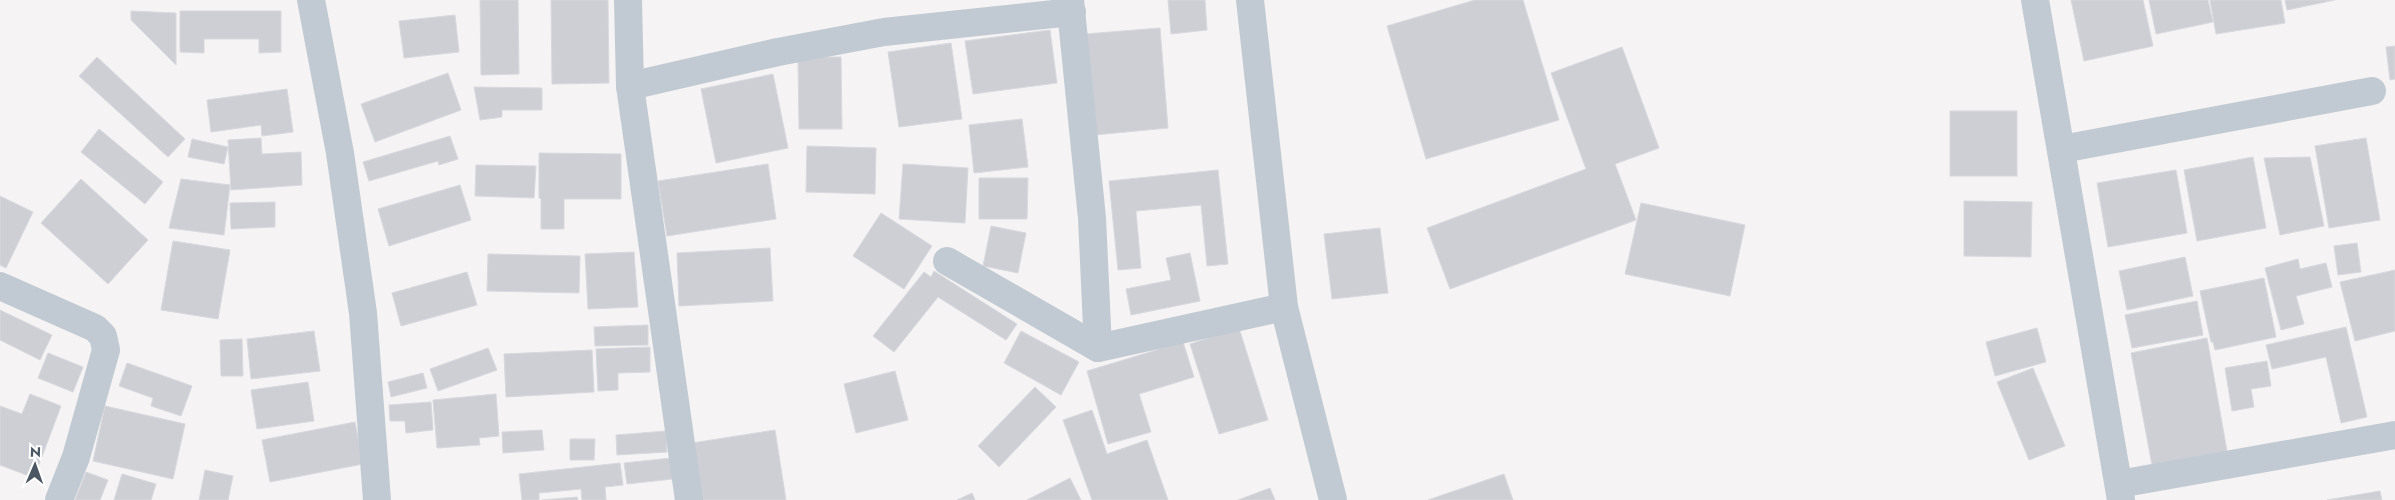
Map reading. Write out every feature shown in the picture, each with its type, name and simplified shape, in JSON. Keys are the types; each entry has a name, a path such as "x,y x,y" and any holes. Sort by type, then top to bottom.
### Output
{"street":[{"path":"312,0 340,152 363,313 377,500"},
{"path":"628,0 630,86 689,500"},
{"path":"1250,0 1284,307 1334,500"},
{"path":"2036,0 2120,492 2395,435"},
{"path":"630,86 778,52 884,32 1071,6 1092,218 1098,348"},
{"path":"2062,149 2372,91"},
{"path":"947,261 1098,348 1284,307"},
{"path":"0,286 95,328 104,336 106,350 76,457 59,500"}],"building":[{"path":"480,0 518,0 519,74 481,75"},
{"path":"551,0 608,0 609,83 552,84"},
{"path":"1168,0 1205,0 1207,30 1171,34"},
{"path":"1475,0 1523,0 1559,120 1426,159 1387,26"},
{"path":"2071,0 2143,0 2153,46 2084,61"},
{"path":"2149,0 2208,0 2213,22 2156,34"},
{"path":"2210,0 2281,0 2285,23 2216,34"},
{"path":"2285,0 2335,0 2287,10"},
{"path":"131,11 176,13 176,65 131,20"},
{"path":"180,11 281,11 281,52 259,53 259,39 204,39 204,53 180,52"},
{"path":"455,15 459,52 404,58 399,21"},
{"path":"1160,28 1168,128 1094,135 1085,34"},
{"path":"1050,30 1057,83 973,94 965,41"},
{"path":"951,43 962,119 899,127 888,52"},
{"path":"2395,46 2395,79 2390,80 2386,47"},
{"path":"1622,47 1659,148 1615,164 1636,220 1450,289 1427,228 1586,169 1551,73"},
{"path":"97,57 185,139 168,157 79,76"},
{"path":"798,57 841,57 842,129 799,129"},
{"path":"448,73 461,110 375,142 361,104"},
{"path":"773,74 788,148 716,163 701,89"},
{"path":"474,87 542,88 542,110 502,110 502,117 480,120"},
{"path":"287,89 293,132 262,136 261,125 211,132 207,100"},
{"path":"1950,111 2017,111 2017,176 1950,176"},
{"path":"1022,119 1028,167 974,173 969,125"},
{"path":"99,129 163,182 145,204 81,152"},
{"path":"450,136 458,159 439,165 438,161 369,181 363,162"},
{"path":"261,138 262,154 301,152 302,185 231,190 228,140"},
{"path":"2366,138 2380,220 2329,228 2315,146"},
{"path":"192,139 228,147 224,164 188,157"},
{"path":"807,146 876,148 875,194 806,192"},
{"path":"539,153 621,154 621,199 564,199 564,229 541,229"},
{"path":"2253,157 2266,228 2197,241 2184,170"},
{"path":"2310,157 2324,226 2280,235 2264,158"},
{"path":"768,164 776,219 667,236 658,181"},
{"path":"903,164 968,168 965,223 899,219"},
{"path":"476,165 536,166 534,198 475,196"},
{"path":"1218,170 1228,264 1207,266 1201,205 1136,211 1141,268 1118,270 1109,181"},
{"path":"2176,170 2187,233 2108,247 2097,183"},
{"path":"979,178 1028,178 1027,219 979,219"},
{"path":"81,179 148,240 108,284 41,223"},
{"path":"181,179 230,185 224,235 169,228"},
{"path":"460,185 471,220 389,246 378,209"},
{"path":"0,196 33,212 6,268 0,265"},
{"path":"1964,201 2032,202 2031,257 1964,256"},
{"path":"275,202 275,227 231,229 230,203"},
{"path":"1641,203 1745,225 1730,296 1625,274"},
{"path":"881,213 932,246 904,289 853,256"},
{"path":"991,226 1026,233 1018,273 983,266"},
{"path":"1380,228 1388,293 1332,299 1324,234"},
{"path":"173,241 230,250 218,319 161,310"},
{"path":"2357,243 2361,272 2338,275 2334,246"},
{"path":"770,248 773,301 679,306 677,253"},
{"path":"634,252 638,307 588,309 585,254"},
{"path":"1190,253 1200,301 1131,315 1126,289 1171,280 1166,258"},
{"path":"488,254 580,256 579,293 487,291"},
{"path":"2185,257 2193,296 2127,310 2119,271"},
{"path":"2298,259 2300,269 2326,263 2332,287 2296,296 2304,324 2281,330 2265,268"},
{"path":"2395,270 2395,331 2355,341 2340,282"},
{"path":"934,271 1017,324 1006,340 938,297 894,352 873,336 924,272 931,277"},
{"path":"467,272 477,305 401,326 392,293"},
{"path":"2264,278 2276,337 2215,350 2213,342 2211,342 2200,291"},
{"path":"2197,301 2203,335 2132,348 2125,315"},
{"path":"0,310 52,335 40,360 0,340"},
{"path":"648,325 648,345 595,346 594,327"},
{"path":"2346,327 2367,417 2341,423 2326,357 2272,369 2266,345"},
{"path":"1239,328 1268,420 1219,434 1190,344"},
{"path":"2037,328 2046,362 1995,376 1986,342"},
{"path":"314,331 320,371 251,379 247,339"},
{"path":"1021,331 1079,362 1061,395 1004,363"},
{"path":"2207,338 2227,451 2152,465 2131,353"},
{"path":"242,339 243,376 221,376 220,340"},
{"path":"1183,342 1194,377 1139,394 1151,432 1108,444 1087,371"},
{"path":"650,347 650,372 618,373 618,390 598,391 596,349"},
{"path":"488,348 497,370 438,391 430,369"},
{"path":"592,350 594,392 506,397 504,354"},
{"path":"48,353 83,367 73,392 38,378"},
{"path":"2267,361 2271,386 2251,389 2254,407 2232,411 2225,368"},
{"path":"127,363 192,386 181,416 151,406 153,398 119,386"},
{"path":"2033,368 2065,446 2029,460 1997,382"},
{"path":"895,371 908,420 856,433 844,384"},
{"path":"423,373 427,388 391,397 388,382"},
{"path":"308,382 314,421 257,429 251,390"},
{"path":"1035,387 1056,407 999,467 978,446"},
{"path":"30,394 61,406 34,478 0,465 0,406 22,414"},
{"path":"496,394 499,436 479,438 480,445 437,448 433,400"},
{"path":"431,402 433,430 406,433 405,421 390,421 389,405"},
{"path":"105,406 185,424 173,479 93,461"},
{"path":"1092,410 1107,454 1147,440 1168,500 1092,500 1063,420"},
{"path":"355,422 363,464 270,482 262,440"},
{"path":"542,430 544,450 503,453 502,432"},
{"path":"775,430 786,500 700,500 692,443"},
{"path":"666,431 667,452 617,455 616,435"},
{"path":"570,439 595,439 594,460 570,460"},
{"path":"671,458 673,479 627,484 624,463"},
{"path":"620,463 623,485 605,487 606,500 582,500 581,489 539,493 539,500 522,500 519,474"},
{"path":"205,470 233,476 228,500 199,500"},
{"path":"86,472 108,480 100,500 75,500"},
{"path":"122,474 156,484 151,500 114,500"},
{"path":"1504,474 1513,500 1428,500"},
{"path":"1070,478 1081,500 1027,500"},
{"path":"1270,488 1275,500 1238,500"},
{"path":"2380,491 2382,500 2327,500"},
{"path":"972,493 975,500 957,500"},
{"path":"577,497 578,500 542,500"}]}
